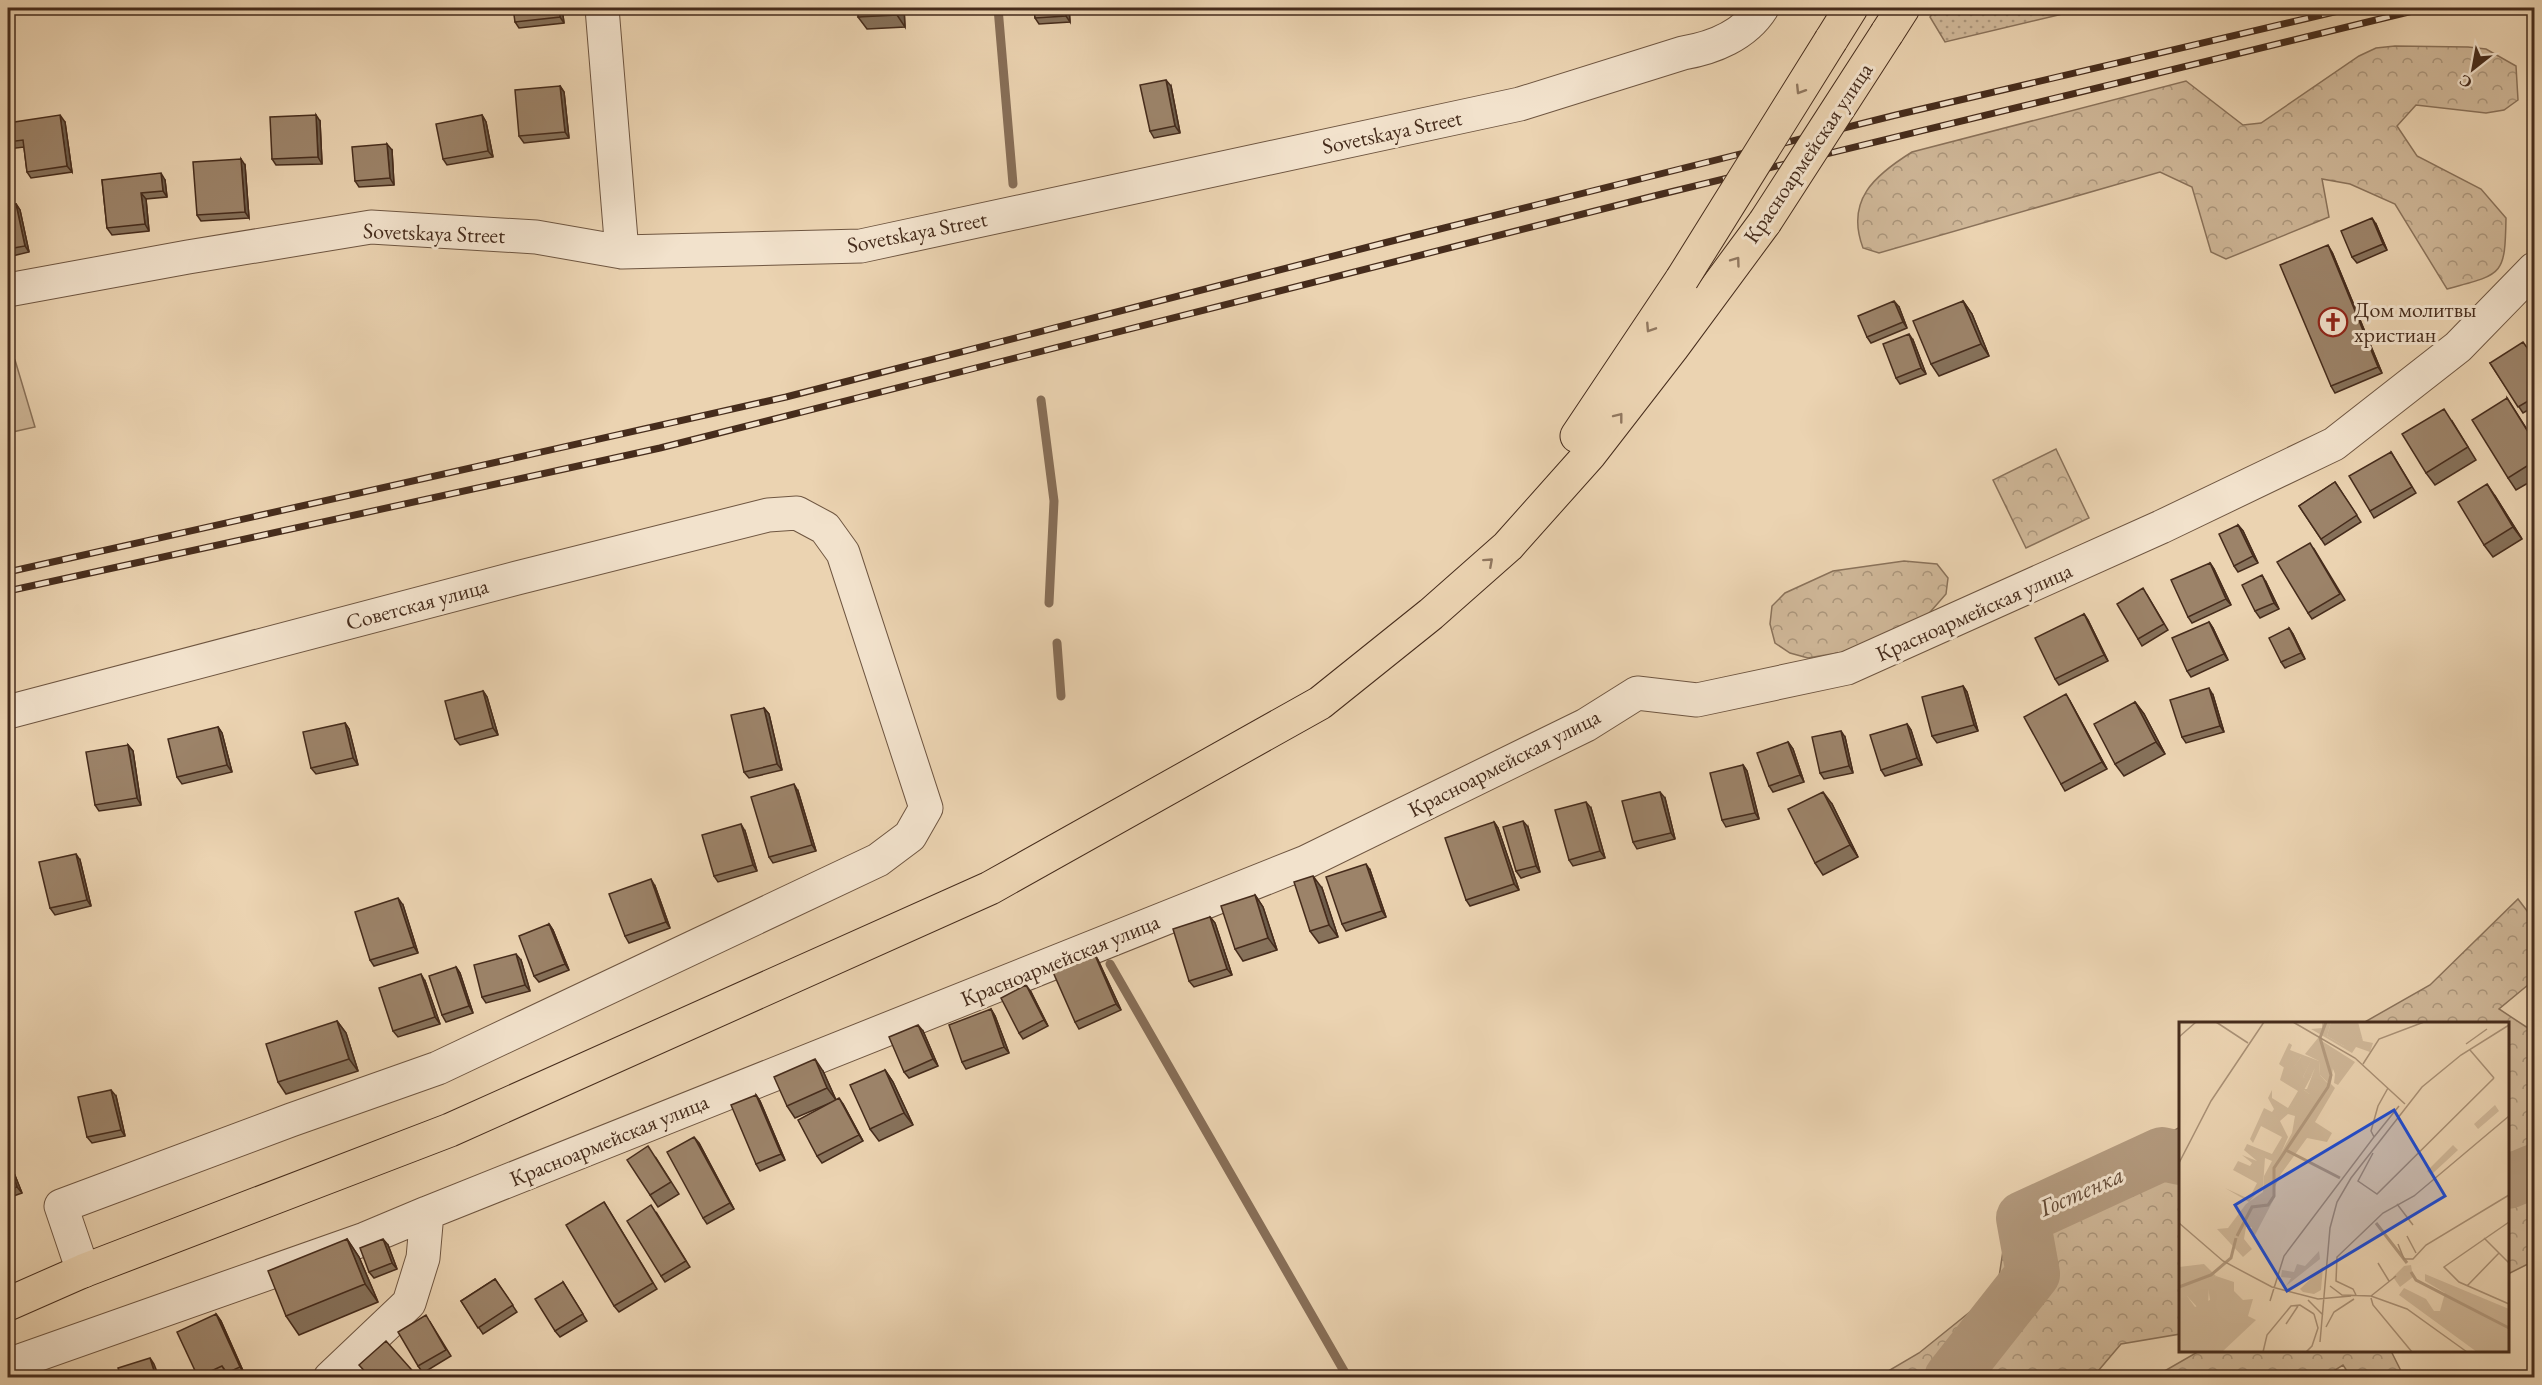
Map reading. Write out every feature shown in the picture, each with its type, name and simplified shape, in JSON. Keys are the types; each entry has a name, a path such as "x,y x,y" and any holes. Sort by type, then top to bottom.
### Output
{"main road":[{"name":"Красноармейская улица","path":"1186,778 1379,635 1442,578 1545,475 1587,425 1682,279 1851,8"},
{"name":"Красноармейская улица","path":"8,1304 83,1271 471,1121 990,888 1320,703 1431,614 1508,546 1590,454 1765,222 1895,20"}],"street":[{"path":"602,8 622,252"},
{"name":"Sovetskaya Street","path":"8,290 188,256 371,227 536,237 622,252 861,246 1520,104 1683,53 1708,49 1733,36 1762,8"},
{"name":"Красноармейская улица","path":"8,1365 365,1239 1306,862 1586,725 1637,693 1697,700 1847,668 1917,638 2152,531 2334,444 2458,347 2535,268"},
{"name":"Советская улица","path":"8,712 517,578 768,515 797,513 825,528 843,553 926,808 910,836 878,860 438,1068 61,1206 83,1271"},
{"path":"330,1377 409,1303 423,1258 427,1213"}],"green space":[{"path":"1936,8 2088,8 1945,42 1930,17"},
{"path":"2395,46 2486,49 2516,66 2518,100 2504,110 2486,113 2416,105 2397,126 2417,156 2481,189 2506,218 2502,262 2497,270 2480,280 2447,289 2395,204 2350,184 2322,179 2329,217 2226,259 2211,252 2192,187 2160,172 1879,253 1863,248 1858,231 1858,216 1867,191 1886,170 1912,152 2186,81 2243,125 2261,123 2359,56 2376,48"},
{"path":"15,360 35,427 8,433 8,361"},
{"path":"2056,449 2089,518 2026,548 1993,480"},
{"path":"1904,561 1937,564 1948,578 1946,594 1924,619 1843,652 1808,658 1790,653 1775,643 1770,624 1772,606 1785,593 1833,571"},
{"path":"2518,899 2534,920 2534,980 2499,1009 2534,1032 2534,1261 2509,1274 2509,1022 2365,1022 2430,985"},
{"path":"2179,1128 2179,1334 2121,1344 2093,1377 1878,1377 1919,1353 1997,1290 2010,1205 2126,1158"},
{"path":"2198,1352 2392,1352 2404,1377 2351,1377 2343,1365 2324,1377 2154,1377"}],"building":[{"path":"513,8 559,8 560,17 515,22"},
{"path":"858,8 896,8 897,15 858,17"},
{"path":"1034,8 1065,8 1066,16 1035,18"},
{"path":"1166,80 1175,126 1150,131 1140,85"},
{"path":"560,86 565,132 519,136 515,90"},
{"path":"60,115 67,166 27,172 23,140 8,142 8,123"},
{"path":"316,115 318,157 272,159 270,117"},
{"path":"482,115 488,151 443,159 436,124"},
{"path":"387,144 390,178 355,181 352,147"},
{"path":"241,159 245,212 197,215 193,162"},
{"path":"161,173 163,191 141,193 145,224 107,228 102,180"},
{"path":"16,204 25,246 8,249 8,206"},
{"path":"2372,218 2383,244 2352,257 2341,231"},
{"name":"Дом молитвы христиан","path":"2328,245 2378,367 2331,386 2280,265"},
{"path":"1894,301 1903,322 1867,337 1858,316"},
{"path":"1963,301 1981,344 1931,364 1913,321"},
{"path":"1909,334 1921,368 1896,378 1883,344"},
{"path":"2523,342 2535,359 2535,397 2518,407 2490,363"},
{"path":"2507,398 2535,443 2535,461 2508,478 2472,420"},
{"path":"2444,409 2468,447 2426,473 2402,434"},
{"path":"2391,452 2412,487 2370,511 2349,476"},
{"path":"2335,482 2357,515 2321,539 2299,506"},
{"path":"2487,484 2513,527 2484,545 2458,502"},
{"path":"2238,525 2253,556 2234,566 2219,534"},
{"path":"2310,543 2340,594 2308,613 2277,562"},
{"path":"2210,563 2226,599 2188,617 2171,580"},
{"path":"2262,575 2274,603 2255,611 2242,585"},
{"path":"2143,588 2164,624 2138,639 2117,604"},
{"path":"2084,614 2104,655 2055,679 2035,638"},
{"path":"2209,622 2224,654 2187,671 2172,638"},
{"path":"2289,628 2301,653 2281,662 2269,638"},
{"path":"1963,686 1974,725 1932,736 1922,697"},
{"path":"2209,688 2220,726 2182,737 2170,700"},
{"path":"483,691 493,728 455,739 445,701"},
{"path":"2066,694 2102,762 2061,784 2024,717"},
{"path":"2135,702 2156,742 2115,764 2094,724"},
{"path":"764,708 777,764 744,772 731,715"},
{"path":"345,723 353,758 311,768 303,732"},
{"path":"1907,724 1917,758 1881,770 1870,735"},
{"path":"218,727 227,765 177,777 168,739"},
{"path":"1841,731 1849,766 1820,773 1812,737"},
{"path":"1788,742 1800,775 1769,786 1757,753"},
{"path":"128,745 137,798 95,805 86,752"},
{"path":"1743,765 1755,813 1722,820 1710,773"},
{"path":"794,784 812,845 769,857 751,797"},
{"path":"1660,792 1671,833 1633,842 1622,801"},
{"path":"1823,792 1850,845 1815,863 1788,809"},
{"path":"1586,802 1600,851 1569,860 1555,810"},
{"path":"1523,821 1536,866 1516,871 1503,827"},
{"path":"1494,822 1514,884 1466,900 1445,838"},
{"path":"741,824 753,865 714,876 702,835"},
{"path":"76,854 87,900 50,908 39,862"},
{"path":"1366,864 1382,911 1342,924 1326,877"},
{"path":"1313,876 1329,925 1310,931 1294,882"},
{"path":"651,879 666,922 625,936 609,894"},
{"path":"1255,895 1268,938 1235,949 1221,906"},
{"path":"398,898 414,947 370,960 355,912"},
{"path":"1210,917 1227,969 1189,981 1173,929"},
{"path":"549,924 565,964 534,976 519,936"},
{"path":"1094,953 1116,1004 1075,1022 1053,972"},
{"path":"516,954 525,985 482,997 474,965"},
{"path":"456,967 469,1006 442,1015 429,976"},
{"path":"421,974 435,1017 393,1031 379,988"},
{"path":"1026,985 1044,1020 1019,1033 1001,998"},
{"path":"991,1009 1004,1047 962,1062 949,1025"},
{"path":"337,1021 349,1059 278,1082 266,1044"},
{"path":"918,1025 933,1059 904,1072 889,1037"},
{"path":"815,1059 827,1088 787,1106 774,1077"},
{"path":"885,1070 904,1113 870,1129 850,1085"},
{"path":"111,1090 121,1130 87,1137 78,1097"},
{"path":"756,1095 781,1154 756,1164 731,1105"},
{"path":"839,1098 859,1135 817,1156 798,1120"},
{"path":"694,1137 730,1203 703,1218 667,1152"},
{"path":"648,1146 671,1182 650,1195 627,1160"},
{"path":"8,1160 17,1187 8,1190"},
{"path":"604,1202 653,1283 614,1306 566,1225"},
{"path":"651,1205 686,1261 661,1276 627,1221"},
{"path":"347,1239 365,1284 286,1316 268,1271"},
{"path":"383,1239 392,1263 369,1272 360,1248"},
{"path":"495,1279 513,1305 478,1328 461,1301"},
{"path":"563,1282 583,1314 555,1331 535,1299"},
{"path":"216,1314 240,1367 227,1373 222,1366 198,1377 177,1332"},
{"path":"426,1315 446,1350 418,1366 398,1332"},
{"path":"386,1341 418,1377 370,1377 359,1365"},
{"path":"150,1358 156,1377 121,1377 118,1368"},
{"path":"222,1366 228,1377 198,1377"}],"waterway":[{"path":"998,8 1013,184"},
{"path":"1041,400 1054,501 1049,603"},
{"path":"1057,643 1061,696"},
{"path":"1110,964 1348,1378"},
{"name":"Гостенка","path":"1951,1378 2033,1274 2023,1218 2162,1154 2179,1158"},
{"name":"Гостенка","path":"2509,1182 2534,1171"}],"railway":[{"path":"8,572 786,397 1388,242 1896,115 2351,8"},
{"path":"8,591 660,448 1658,195 2425,8"}],"place":[{"name":"Дом молитвы христиан","path":"2333,322"}]}
